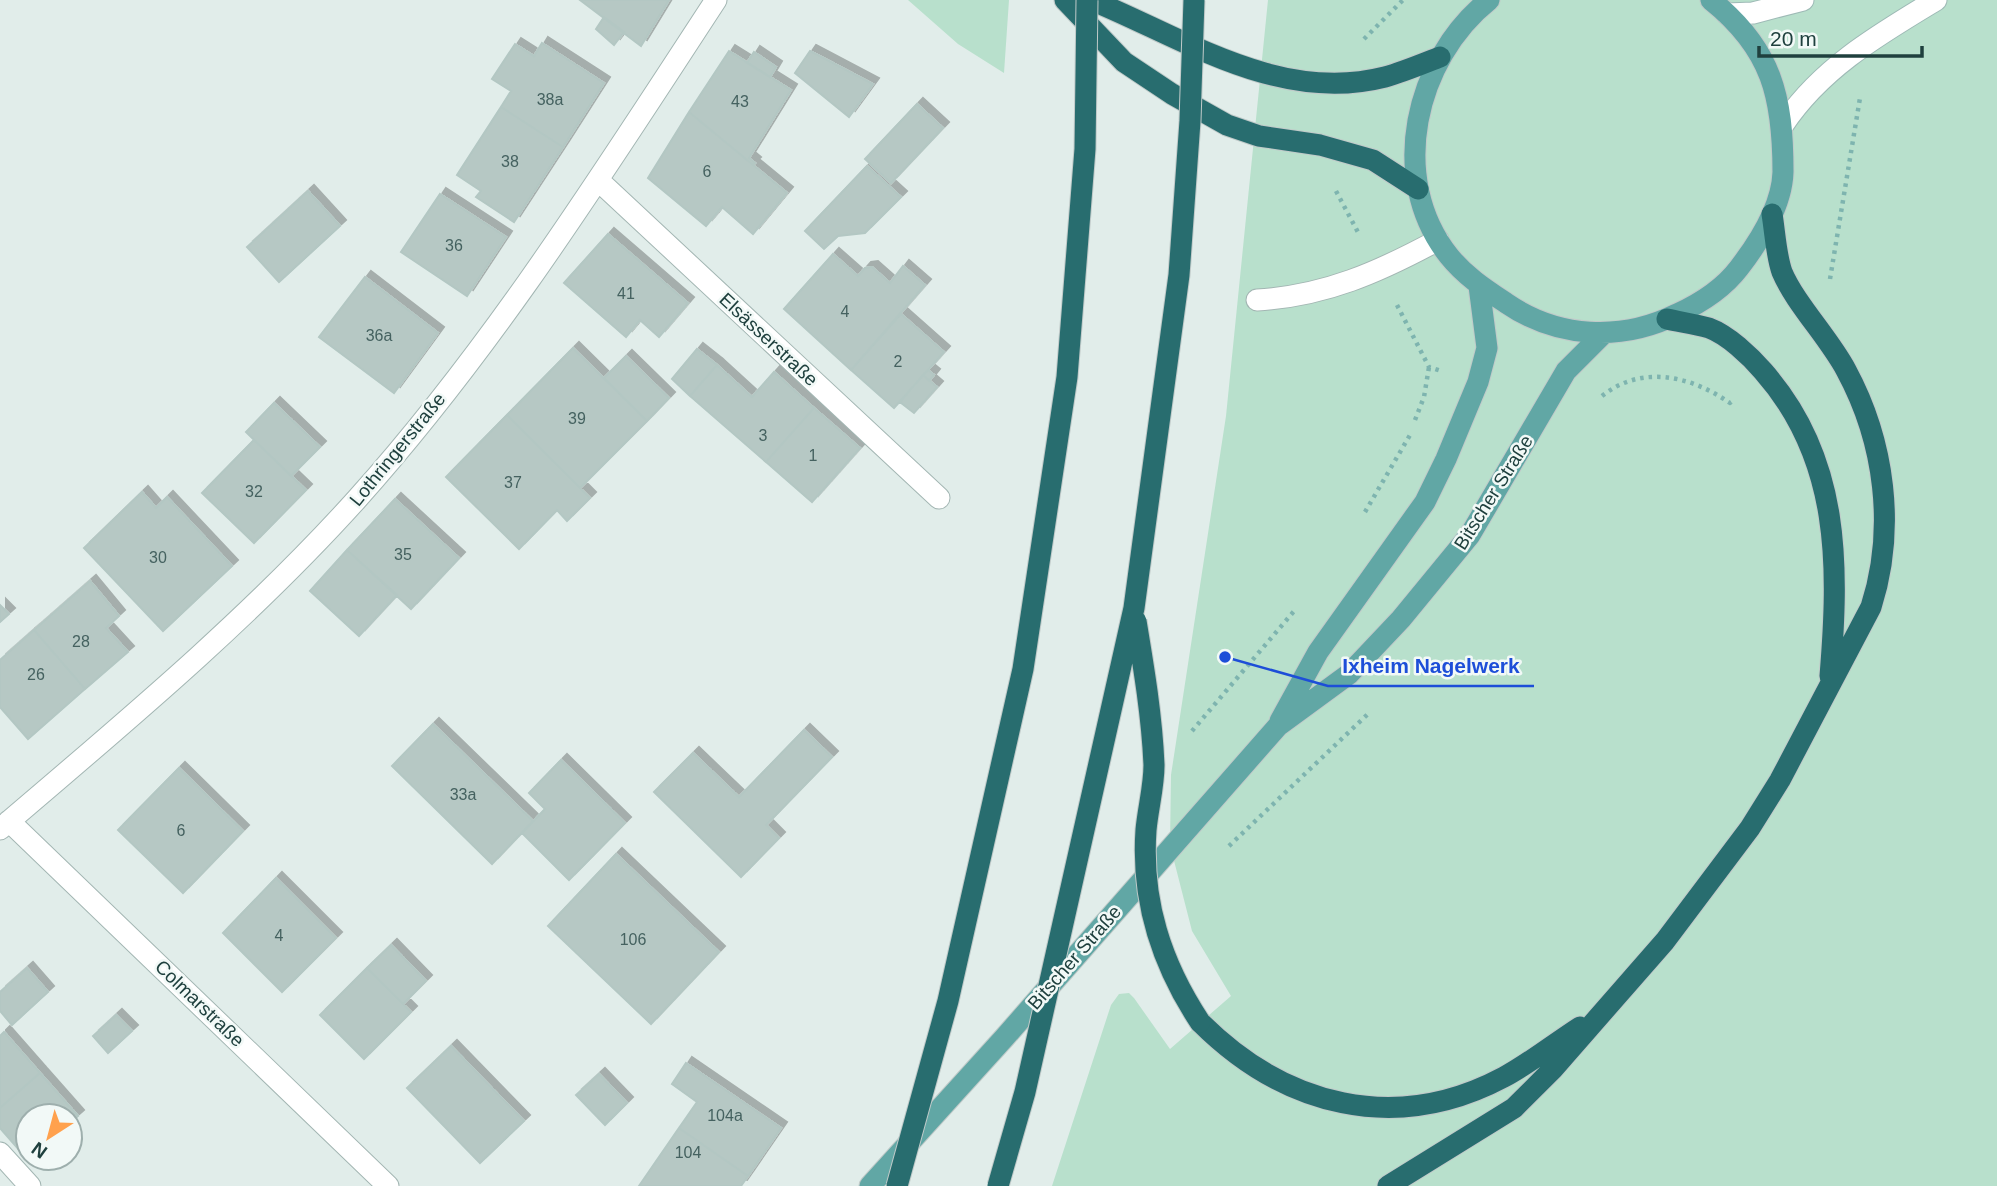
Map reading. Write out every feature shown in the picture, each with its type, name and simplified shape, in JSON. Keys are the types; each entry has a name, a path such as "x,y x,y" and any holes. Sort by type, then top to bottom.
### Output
{"highway":[{"path":"1065,0 1124,62 1227,125 1259,136 1320,145 1373,160 1418,189"},
{"path":"897,1186 948,1001 1025,656 1067,377 1085,149 1089,0 1239,67 1272,76 1337,83 1363,81 1394,74 1440,57"},
{"path":"998,1186 1026,1092 1134,608 1179,275 1190,121 1194,0"},
{"path":"1388,1186 1514,1108 1553,1069 1671,933 1750,828 1802,742 1871,607 1880,579 1885,509 1877,449 1867,413 1846,370 1809,311 1794,294 1782,270 1772,214"},
{"path":"1667,319 1710,329 1741,350 1778,388 1803,430 1828,503 1834,545 1836,606 1829,685"},
{"path":"1134,608 1149,701 1154,769 1146,831 1147,902 1163,956 1180,991 1200,1022 1250,1065 1290,1085 1330,1100 1375,1109 1417,1106 1462,1095 1504,1077 1602,1012"}],"main road":[{"path":"1489,0 1459,28 1440,57 1425,91 1417,123 1418,189 1438,240 1457,265 1479,286 1539,321 1570,330 1604,333 1637,331 1700,303 1729,281 1753,250 1772,214 1783,178 1783,125 1779,100 1763,57 1719,7"},
{"name":"Bitscher Straße","path":"1278,726 1318,652 1425,502 1446,460 1478,382 1487,348 1479,286"},
{"name":"Bitscher Straße","path":"870,1186 1005,1037 1278,726 1349,674 1449,562 1494,496 1566,371 1604,333"}],"street":[{"name":"Lothringerstraße","path":"5,825 194,661 286,574 359,498 540,266 716,0"},
{"path":"1719,7 1753,13 1803,0"},
{"path":"1783,125 1815,84 1849,55 1936,0"},
{"name":"Elsässerstraße","path":"598,180 939,498"},
{"path":"1258,300 1294,298 1330,289 1378,272 1438,240"},
{"name":"Colmarstraße","path":"5,825 388,1186"},
{"path":"0,1153 30,1186"}],"path":[{"path":"1809,311 1825,296 1832,271 1860,109 1860,75 1849,55"}],"green space":[{"path":"908,0 1009,0 1004,73 958,44"},
{"path":"1268,0 1997,0 1997,1186 1052,1186 1111,1005 1119,994 1129,993 1134,998 1170,1049 1231,996 1192,931 1170,845 1171,775 1226,416"}],"building":[{"path":"580,0 669,0 641,46"},
{"path":"604,17 624,32 614,45 596,29"},
{"path":"542,43 604,83 563,147 501,107 511,91 492,79 515,44 534,56"},
{"path":"729,51 791,90 749,158 755,163 753,165 689,112"},
{"path":"810,51 873,84 849,117 795,73"},
{"path":"754,52 776,67 770,77 747,63"},
{"path":"917,104 943,128 891,183 865,159"},
{"path":"501,107 563,147 514,222 476,197 481,191 457,175"},
{"path":"689,112 787,193 753,234 722,207 706,226 648,178"},
{"path":"867,166 901,197 865,233 838,236 824,249 805,231"},
{"path":"308,191 340,226 279,282 247,247"},
{"path":"440,194 506,237 467,296 401,252"},
{"path":"608,234 688,303 659,337 640,320 626,337 564,283"},
{"path":"833,254 858,276 865,268 872,267 890,283 903,266 925,285 851,370 784,309"},
{"path":"365,277 438,333 394,393 319,337"},
{"path":"901,314 944,352 894,408 851,370"},
{"path":"573,348 647,421 580,488 507,415"},
{"path":"697,349 717,365 690,396 672,379"},
{"path":"626,356 669,398 647,421 604,378"},
{"path":"717,365 752,397 774,372 814,408 766,462 690,396"},
{"path":"928,370 934,375 929,381 923,375"},
{"path":"923,375 937,387 914,413 900,402"},
{"path":"274,403 320,447 291,476 246,432"},
{"path":"814,408 860,448 812,502 766,462"},
{"path":"507,415 590,498 567,521 557,510 519,549 446,477"},
{"path":"254,440 306,490 254,543 202,493"},
{"path":"142,492 156,508 167,497 232,566 163,631 84,548"},
{"path":"395,499 459,558 411,609 347,550"},
{"path":"347,550 397,595 359,636 310,591"},
{"path":"90,581 119,616 106,628 128,652 85,689 34,630"},
{"path":"0,605 9,614 0,622"},
{"path":"34,630 85,689 28,739 0,707 0,660"},
{"path":"433,724 533,821 492,864 392,766"},
{"path":"804,730 832,757 766,825 779,838 741,877 654,792 693,753 739,797"},
{"path":"561,760 625,823 569,880 522,833 545,809 529,793"},
{"path":"179,768 243,831 183,893 118,830"},
{"path":"616,854 719,952 651,1024 548,926"},
{"path":"276,878 336,938 282,992 223,933"},
{"path":"391,945 426,981 403,1004 367,968"},
{"path":"27,968 48,992 12,1025 0,1011 0,992"},
{"path":"367,968 411,1012 364,1059 320,1015"},
{"path":"116,1015 132,1031 108,1053 93,1036"},
{"path":"4,1032 40,1073 0,1108 0,1036"},
{"path":"451,1046 524,1121 480,1163 407,1088"},
{"path":"686,1063 781,1128 748,1176 679,1128 697,1102 672,1084"},
{"path":"40,1073 66,1102 14,1102 14,1144 0,1128 0,1108"},
{"path":"599,1074 627,1103 605,1125 576,1095"},
{"path":"679,1128 748,1176 741,1186 639,1186"}],"place":[{"name":"Ixheim Nagelwerk","path":"1225,657"}]}
